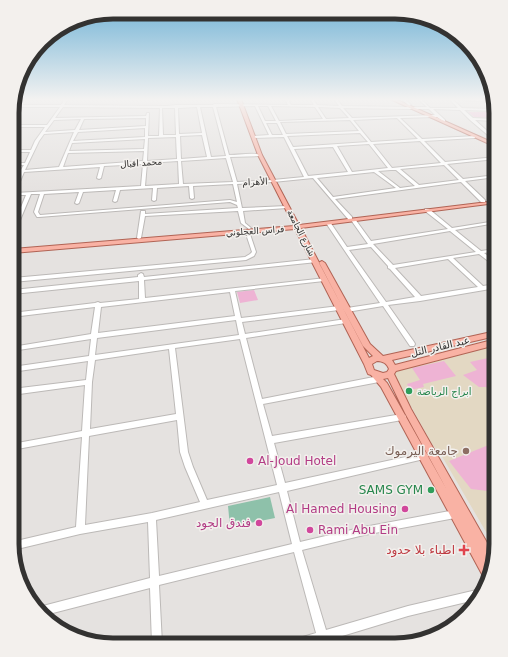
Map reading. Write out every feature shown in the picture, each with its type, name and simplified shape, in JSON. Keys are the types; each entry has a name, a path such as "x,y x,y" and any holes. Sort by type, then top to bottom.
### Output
{"main road":[{"name":"شارع الجامعة","path":"250,130 260,156 293,218 299,225 367,346 382,358"},
{"path":"459,130 474,137 489,142"},
{"path":"462,130 489,141"},
{"name":"فراس العجلوني","path":"19,249 299,225 489,200"},
{"name":"فراس العجلوني","path":"19,248 299,225 489,201"},
{"path":"285,225 293,218"},
{"name":"شارع الجامعة","path":"299,225 315,260 368,364"},
{"name":"عبد القادر التل","path":"382,358 489,335"},
{"path":"377,377 383,376 391,371 489,344"},
{"path":"486,569 402,417 377,377 369,369 368,364 370,360 382,358 390,363 391,371 408,411 488,554"}],"street":[{"path":"19,178 44,130"},
{"path":"43,133 100,130"},
{"path":"143,188 147,130"},
{"path":"161,130 161,137"},
{"path":"177,130 181,186"},
{"path":"203,130 209,158"},
{"path":"19,279 142,270 246,258 252,255 254,252 248,230 242,223 238,196 221,130"},
{"path":"268,130 271,136"},
{"path":"282,130 307,178"},
{"path":"410,130 483,200"},
{"path":"60,169 76,131"},
{"path":"253,137 361,132 393,169 418,186"},
{"path":"71,142 204,134"},
{"path":"291,148 474,137"},
{"path":"334,146 351,173"},
{"path":"19,151 33,150"},
{"path":"67,152 145,150"},
{"name":"محمد اقبال","path":"22,171 228,156 260,156"},
{"name":"الأهرام","path":"19,193 273,181 489,159"},
{"path":"19,164 26,164"},
{"path":"99,178 102,166"},
{"path":"375,171 398,188"},
{"path":"314,177 390,267 420,298"},
{"path":"332,198 489,177"},
{"path":"191,185 192,198"},
{"path":"154,200 155,187"},
{"path":"115,201 118,189"},
{"path":"77,203 82,190"},
{"path":"43,192 36,212 39,216 230,201 239,204"},
{"path":"19,217 29,193"},
{"path":"230,201 238,196"},
{"path":"143,215 287,206"},
{"path":"139,238 143,208"},
{"path":"427,210 489,260"},
{"path":"328,222 383,304 412,344"},
{"path":"346,250 370,244 489,223"},
{"path":"390,267 489,251"},
{"path":"450,258 482,288"},
{"path":"19,291 315,260"},
{"path":"142,270 142,300"},
{"path":"19,314 324,278"},
{"path":"348,310 489,287"},
{"path":"232,290 242,335 297,547 323,638"},
{"path":"80,530 88,382 98,304"},
{"path":"19,348 107,334 339,308"},
{"path":"19,369 242,335 346,321"},
{"path":"172,346 186,460 205,505"},
{"path":"260,402 377,377"},
{"path":"19,391 88,382"},
{"path":"19,446 180,416"},
{"path":"270,440 402,417"},
{"path":"19,544 80,530 152,517 424,456"},
{"path":"47,610 364,531 455,514"},
{"path":"152,517 157,638"},
{"path":"332,638 408,611 473,596"}],"shaded area":[{"name":"جامعة اليرموك","path":"489,347 489,537 443,458 432,444 394,376 395,369"}],"green space":[{"path":"270,497 275,518 230,527 228,506"}],"building":[{"path":"254,290 258,300 240,303 237,292"},
{"path":"489,359 489,391 486,387 479,387 463,375 477,370 470,362"},
{"path":"444,361 456,376 423,384 424,387 410,390 407,384 420,380 412,368"},
{"path":"489,445 489,491 471,489 449,461"}],"place":[{"name":"ابراج الرياضة","path":"409,391"},
{"name":"جامعة اليرموك","path":"466,451"},
{"name":"Al-Joud Hotel","path":"250,461"},
{"name":"SAMS GYM","path":"431,490"},
{"name":"Al Hamed Housing","path":"405,509"},
{"name":"فندق الجود","path":"259,523"},
{"name":"Rami Abu Ein","path":"310,530"},
{"name":"اطباء بلا حدود","path":"464,550"}]}
